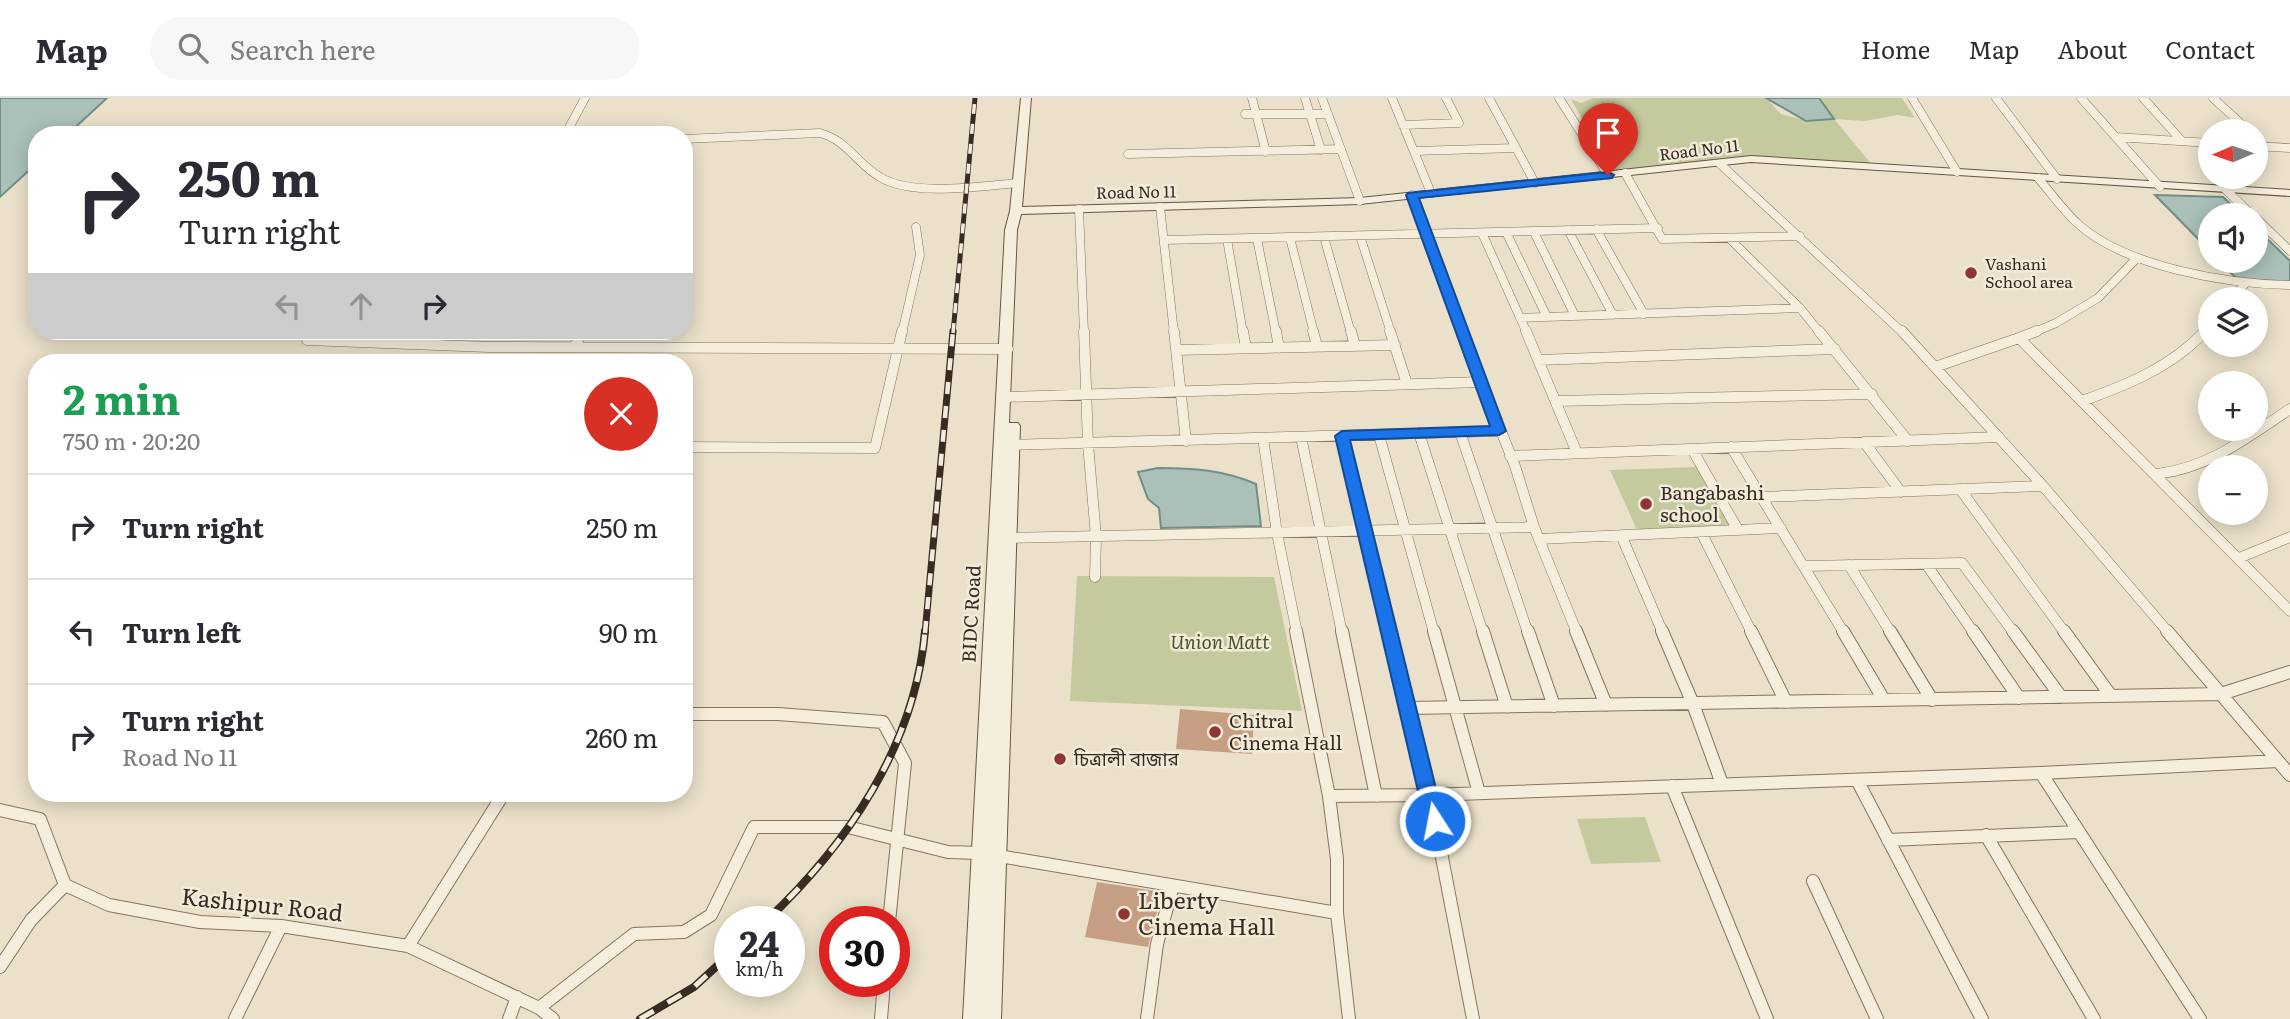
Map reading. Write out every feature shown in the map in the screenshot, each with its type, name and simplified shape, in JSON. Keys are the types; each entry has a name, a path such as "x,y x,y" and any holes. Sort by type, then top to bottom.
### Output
{"main road":[{"name":"BIDC Road","path":"1009,397 1007,349 1011,230 1016,211 1026,98"},
{"name":"Road No 11","path":"1016,211 1360,201 1751,159 2198,188"},
{"name":"Road No 11","path":"2225,189 2290,193"},
{"name":"BIDC Road","path":"990,1019 989,855 1002,538 1020,229 1016,211"},
{"name":"BIDC Road","path":"974,1019 989,855"}],"street":[{"path":"570,126 585,98"},
{"path":"1252,98 1266,152"},
{"path":"1305,98 1321,150"},
{"path":"1322,98 1360,201"},
{"path":"1392,98 1431,193"},
{"path":"1403,125 1459,123 1446,98"},
{"path":"1489,98 1535,183"},
{"path":"1559,98 1608,175"},
{"path":"1912,98 1957,172"},
{"path":"1996,98 2057,179"},
{"path":"2081,98 2160,187"},
{"path":"2143,98 2182,141"},
{"path":"2213,98 2236,119"},
{"path":"1245,114 1328,114"},
{"path":"693,139 835,135 881,179 905,186 1018,183"},
{"path":"2116,137 2198,142"},
{"path":"2268,147 2290,148"},
{"path":"1414,151 1516,148"},
{"path":"1128,154 1341,149"},
{"path":"1720,164 1891,320 1935,367 2043,486 2290,775"},
{"path":"1625,173 1662,239 1800,236"},
{"path":"2038,178 2077,223 2107,244 2137,258 2245,284 2290,285"},
{"path":"2225,189 2240,203"},
{"path":"1412,195 1429,235 1534,527 1606,705"},
{"path":"1160,207 1186,441"},
{"path":"1079,209 1088,444 1096,537 1094,577"},
{"path":"693,447 875,448 920,255 916,227"},
{"path":"1164,240 1658,228"},
{"path":"1596,229 1644,314"},
{"path":"1568,230 1613,315"},
{"path":"2268,230 2290,251"},
{"path":"1506,232 1547,317"},
{"path":"1534,232 1575,316"},
{"path":"1482,233 1539,359 1577,453"},
{"path":"1360,236 1406,381"},
{"path":"1324,237 1355,346"},
{"path":"1290,238 1317,346"},
{"path":"1729,238 1800,308 1908,441"},
{"path":"1227,239 1246,348"},
{"path":"1257,239 1279,348"},
{"path":"1935,367 2056,323 2098,298 2137,258"},
{"path":"1520,318 1800,308"},
{"path":"2019,338 2157,474 2290,611"},
{"path":"307,340 574,347 1007,349"},
{"path":"574,347 578,340"},
{"path":"2082,401 2120,388 2155,370 2198,340"},
{"path":"1176,350 1395,345"},
{"path":"1539,359 1835,349"},
{"path":"1009,397 1480,382"},
{"path":"1557,401 1872,394"},
{"path":"2157,474 2176,474 2210,458 2290,409"},
{"path":"1007,445 1499,431"},
{"path":"1461,432 1491,528 1554,706"},
{"path":"1419,433 1507,707"},
{"path":"1379,435 1403,530 1479,793"},
{"path":"1342,436 1363,531 1430,795 1473,1019"},
{"path":"1301,437 1376,796"},
{"path":"1510,456 1999,437"},
{"path":"1263,438 1277,533 1329,796 1337,859 1337,912 1349,1019"},
{"path":"1864,442 1901,492"},
{"path":"1731,447 1884,700"},
{"path":"1692,449 1738,530"},
{"path":"1762,497 2043,486"},
{"path":"1960,489 2111,696"},
{"path":"1002,538 1534,527"},
{"path":"1539,539 1781,528"},
{"path":"1700,532 1786,702"},
{"path":"1621,535 1693,704 1722,784"},
{"path":"2239,558 2290,537"},
{"path":"1804,566 1962,563 2061,697"},
{"path":"1926,564 2019,698"},
{"path":"1849,565 1932,700"},
{"path":"1408,708 2221,694 2290,672"},
{"path":"693,713 778,714 883,722 905,763 891,906"},
{"path":"1329,796 1857,780 2278,761"},
{"path":"2041,773 2200,1019"},
{"path":"1857,780 1982,1019"},
{"path":"1672,786 1767,1019"},
{"path":"408,946 498,802"},
{"path":"0,810 40,819 65,885 32,920 0,967"},
{"path":"539,1008 634,934 684,932 711,915 754,827 848,827 948,852 989,855 1337,912"},
{"path":"1888,840 2079,832"},
{"path":"1986,835 2094,1019"},
{"path":"1813,881 1877,1019"},
{"name":"Kashipur Road","path":"65,885 109,905 200,922 281,926 408,946 539,1008 553,1019"},
{"path":"1147,1019 1157,944 1173,886"},
{"path":"234,1019 281,926"},
{"path":"509,1019 517,997"},
{"path":"881,1019 883,997"}],"green space":[{"path":"1593,98 1766,98 1781,114 1807,121 1833,119 1819,98 1902,98 1915,118 1898,115 1865,121 1834,119 1873,166 1751,159 1612,175 1571,99 1581,103"},
{"path":"1698,467 1731,528 1637,530 1610,470"},
{"name":"Union Matt","path":"1077,576 1274,577 1302,711 1070,701"},
{"path":"1645,817 1661,862 1591,864 1577,819"}],"water":[{"path":"0,98 107,98 77,126 28,126 28,171 0,197"},
{"path":"1766,98 1819,98 1834,119 1806,121"},
{"path":"2155,195 2223,197 2229,203 2198,203 2198,239"},
{"path":"2268,240 2290,261 2290,283 2240,282 2231,273 2268,273"},
{"path":"1158,468 1208,471 1256,484 1261,526 1161,528 1159,508 1148,499 1138,472"}],"building":[{"name":"Chitral Cinema Hall","path":"1180,709 1254,715 1252,754 1176,749"},
{"name":"Liberty Cinema Hall","path":"1097,882 1162,892 1148,947 1085,937"}],"railway":[{"path":"953,333 975,98"},
{"path":"925,633 953,331"},
{"path":"781,906 823,860 849,826 892,753 919,673 925,631"},
{"path":"640,1019 694,987 714,969"}],"place":[{"name":"Vashani School area","path":"1971,273"},
{"name":"Bangabashi school","path":"1646,504"},
{"name":"Chitral Cinema Hall","path":"1215,732"},
{"name":"চিত্রালী বাজার","path":"1060,759"},
{"name":"Liberty Cinema Hall","path":"1124,914"}],"route":[{"path":"1435,821 1342,436 1499,431 1429,235 1412,195 1608,175"}]}
